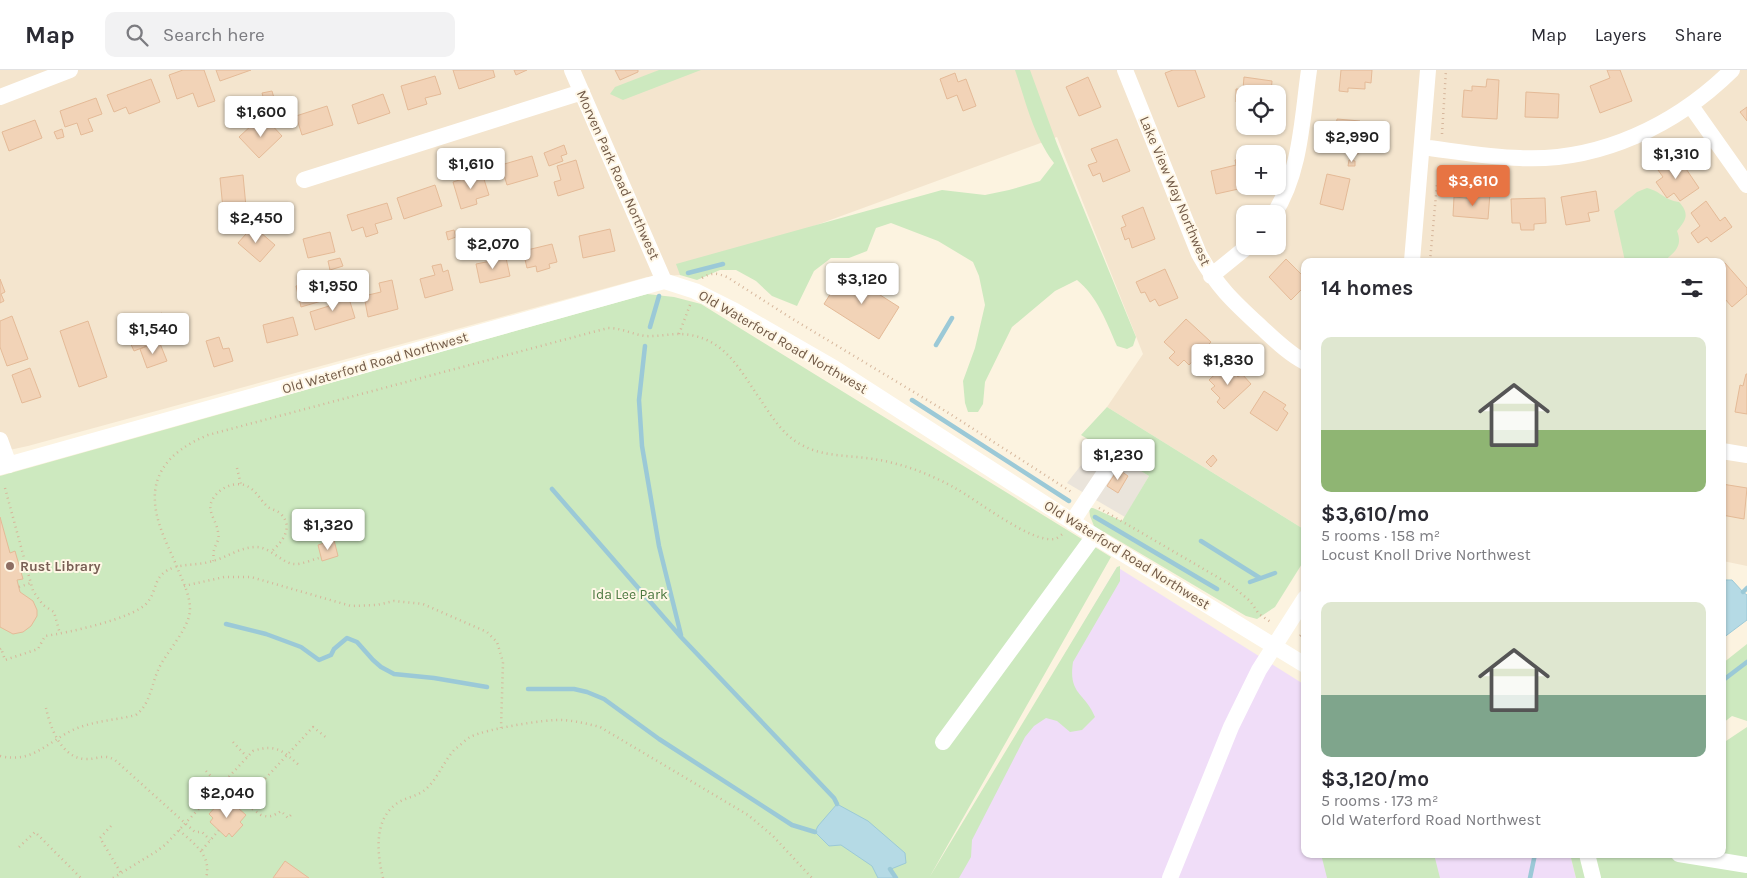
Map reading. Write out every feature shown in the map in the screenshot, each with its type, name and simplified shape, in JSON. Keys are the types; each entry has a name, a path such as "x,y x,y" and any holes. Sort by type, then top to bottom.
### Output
{"street":[{"path":"0,97 70,70"},
{"name":"Morven Park Road Northwest","path":"572,70 664,280"},
{"name":"Lake View Way Northwest","path":"1125,70 1199,254 1211,276 1227,296 1282,347 1301,359"},
{"path":"1278,205 1289,184 1296,161 1309,70"},
{"path":"1412,258 1428,70"},
{"path":"1422,147 1520,158 1555,157 1585,152 1614,144 1655,127 1691,106 1712,90 1732,70"},
{"path":"304,180 582,92"},
{"path":"1691,106 1747,185"},
{"path":"1211,276 1237,255"},
{"name":"Old Waterford Road Northwest","path":"4,466 664,280 695,291 834,368 1094,536 1301,663"},
{"path":"0,440 4,466"},
{"path":"1726,452 1747,455"},
{"path":"1072,522 1110,465"},
{"path":"943,742 1094,536"},
{"path":"1170,878 1230,727 1259,670 1301,605"},
{"path":"1588,858 1593,878"},
{"path":"1704,858 1747,865"}],"path":[{"path":"0,756 9,758 40,752 74,729 136,716 142,711 148,701 156,674 165,656 188,622 190,608 177,566 159,523 154,495 158,478 166,463 188,444 208,435 608,328 619,328 644,336 692,335 712,343 729,354 769,412 784,431 799,444 821,452 846,457 895,463 920,472 954,487 1010,524 1038,537 1055,539 1064,534 1072,522"},
{"path":"237,468 241,485"},
{"path":"213,561 214,550 219,540 210,504 217,493 226,487 241,485 249,487 268,507 279,512 287,523 287,531 282,542 271,552"},
{"path":"6,488 33,591 43,605 54,612 60,634"},
{"path":"1086,501 1231,585 1250,601 1259,614 1297,639 1301,635"},
{"path":"0,644 5,660 38,649 45,636 60,634 118,618 139,609 147,603 163,572 177,566 213,561 245,549 256,547 266,549 287,562 294,564 319,558"},
{"path":"184,586 224,577 251,577 351,606 376,605 394,601 422,604 487,632 497,642 503,662 501,728"},
{"path":"19,587 31,583"},
{"path":"46,708 50,726 58,739 73,756 84,759 108,756 115,760 185,824 195,832 202,832 210,840"},
{"path":"383,878 377,847 379,832 392,807 401,801 418,795 427,787 454,751 470,737 501,728 560,720 582,722 600,727 748,815 773,836 812,878"},
{"path":"238,808 313,727 328,739"},
{"path":"233,742 247,757"},
{"path":"113,878 157,851 185,824 253,751 273,747 287,755 301,768"},
{"path":"206,771 220,786 261,815 274,816 281,811 288,818 292,814"},
{"path":"111,826 100,838 121,873"},
{"path":"179,830 202,850 208,866 206,878"},
{"path":"202,850 219,830"},
{"path":"19,847 34,832 81,878"}],"shaded area":[{"path":"0,70 1747,70 1747,566 1726,562 1726,258 1301,258 1301,528 1107,407 1143,354 1057,137 680,275 647,277 28,446 0,452"},
{"path":"1097,445 1149,476 1125,517 1067,483"},
{"path":"1117,567 1301,682 1301,858 1571,858 1576,878 931,878"}],"green space":[{"path":"659,70 701,70 623,100 610,94 615,87"},
{"path":"1015,70 1030,70 1057,144 1136,337 1133,346 1127,349 1117,346 1096,302 1077,280 1055,291 1012,327 985,382 983,404 978,412 968,412 965,403 963,381 975,348 985,305 979,276 973,262 938,241 891,223 876,228 867,251 849,258 831,258 814,271 797,306 772,296 756,281 736,270 720,270 697,280 680,275 676,264 942,190 985,195 1040,181 1054,163 1035,130"},
{"path":"1647,188 1670,200 1679,202 1685,210 1686,214 1683,224 1677,231 1679,241 1677,248 1668,258 1624,258 1614,211 1637,192"},
{"name":"Ida Lee Park","path":"647,294 674,297 701,304 1111,557 929,878 0,878 0,476"},
{"path":"1107,407 1301,528 1301,565 1275,607 1257,619 1246,616 1094,526 1089,508 1122,521 1149,476 1081,435"},
{"path":"1120,566 1120,581 1073,662 1072,673 1075,687 1095,717 1082,730 1070,732 1057,721 1046,718 1034,726 1025,737 972,840 971,857 959,878 929,878 1117,567"},
{"path":"1747,644 1747,721 1732,716 1726,721 1726,661"},
{"path":"1747,727 1747,878 1576,878 1571,858 1726,858 1726,741"},
{"path":"1322,858 1435,858 1440,878 1327,878"}],"water":[{"path":"1726,580 1732,580 1747,595 1747,620 1726,636"},
{"path":"837,804 868,821 905,853 906,863 891,869 895,875 893,878 878,878 872,866 841,845 829,846 815,832"}],"building":[{"path":"183,70 204,70 215,101 198,107 193,93 177,99 169,75"},
{"path":"216,70 251,70 220,81"},
{"path":"453,70 493,70 495,77 459,89"},
{"path":"514,70 527,70 516,75"},
{"path":"615,70 638,70 638,72 620,80"},
{"path":"1173,70 1195,70 1205,97 1178,107 1165,73"},
{"path":"1341,70 1372,70 1371,83 1365,82 1365,89 1348,88 1348,92 1339,91"},
{"path":"1607,70 1620,70 1632,101 1600,113 1590,86 1610,78"},
{"path":"955,73 958,82 966,79 976,106 963,111 957,95 947,99 940,79"},
{"path":"435,76 441,94 425,98 427,104 408,110 401,86"},
{"path":"1088,77 1101,107 1079,116 1066,87"},
{"path":"1244,77 1272,81 1272,85 1243,85"},
{"path":"151,79 160,102 129,114 126,107 114,112 107,95"},
{"path":"1487,79 1499,80 1497,119 1462,117 1464,90 1472,91 1472,86 1486,87"},
{"path":"272,91 274,98 264,100 262,93"},
{"path":"1526,92 1559,94 1558,118 1525,117"},
{"path":"383,94 390,113 358,124 352,105"},
{"path":"96,98 102,114 88,119 93,131 81,135 77,123 65,127 60,111"},
{"path":"327,106 333,125 302,135 296,116"},
{"path":"1747,107 1747,121 1740,112"},
{"path":"264,108 269,115 265,118 259,111"},
{"path":"1337,119 1360,121 1359,133 1366,134 1364,145 1359,144 1358,154 1333,151"},
{"path":"35,120 42,138 9,151 2,132"},
{"path":"268,121 282,136 259,158 239,137 253,124 258,130"},
{"path":"62,129 64,137 57,139 54,132"},
{"path":"1117,139 1130,171 1103,182 1100,173 1093,176 1088,165 1097,162 1091,149"},
{"path":"564,145 567,154 561,156 563,161 549,166 544,153"},
{"path":"532,156 538,176 507,185 501,165"},
{"path":"1678,157 1699,188 1680,201 1674,193 1667,198 1656,182 1663,177 1658,170"},
{"path":"576,160 584,188 558,196 554,182 561,180 557,166"},
{"path":"1349,160 1355,161 1355,166 1348,166"},
{"path":"1236,165 1236,190 1216,194 1211,171"},
{"path":"482,173 489,195 476,199 477,204 461,209 453,182"},
{"path":"1327,174 1350,179 1343,210 1320,204"},
{"path":"243,175 246,207 223,209 220,178"},
{"path":"435,185 442,206 404,219 397,198"},
{"path":"1596,191 1599,211 1588,213 1590,221 1566,225 1561,197"},
{"path":"1478,192 1490,193 1488,219 1453,216 1454,197 1477,199"},
{"path":"1545,198 1546,223 1534,224 1534,230 1521,230 1520,223 1512,223 1511,199"},
{"path":"1706,201 1720,221 1725,217 1732,227 1711,242 1707,237 1698,243 1691,233 1700,226 1691,213"},
{"path":"387,203 392,219 375,224 378,233 366,237 363,227 352,231 347,215"},
{"path":"1143,207 1155,239 1132,248 1129,238 1125,240 1121,228 1126,226 1122,216"},
{"path":"253,226 275,245 260,262 238,243"},
{"path":"610,229 615,251 583,258 579,236"},
{"path":"454,230 456,237 448,240 446,232"},
{"path":"330,232 335,252 308,258 303,239"},
{"path":"552,244 557,262 549,264 550,268 537,272 536,266 527,268 523,251"},
{"path":"340,258 343,266 330,270 328,261"},
{"path":"506,258 510,276 480,283 476,264"},
{"path":"1286,259 1301,274 1301,290 1291,300 1269,277"},
{"path":"441,264 443,272 448,270 453,290 425,298 420,279 435,275 432,266"},
{"path":"1726,264 1747,288 1747,294 1732,307 1726,300"},
{"path":"1165,269 1178,298 1159,306 1155,299 1150,302 1145,292 1141,293 1136,282"},
{"path":"844,272 899,307 879,339 824,304"},
{"path":"345,274 348,284 333,288 331,277"},
{"path":"0,279 5,292 1,294 4,301 0,303"},
{"path":"320,280 325,300 301,307 296,286"},
{"path":"392,280 398,309 368,317 364,296 381,292 379,283"},
{"path":"347,292 355,318 315,330 310,312 329,306 327,299"},
{"path":"162,313 172,336 134,351 129,340 153,330 148,318"},
{"path":"12,316 28,359 7,366 0,347 0,321"},
{"path":"293,317 298,335 267,343 263,325"},
{"path":"1186,319 1211,342 1189,365 1184,360 1178,366 1169,358 1175,352 1164,342"},
{"path":"88,321 107,377 79,387 60,331"},
{"path":"219,337 223,349 229,348 233,361 214,367 206,341"},
{"path":"159,341 167,361 147,368 140,349"},
{"path":"1226,364 1238,377 1242,374 1251,384 1224,409 1217,402 1220,398 1211,389 1215,386 1209,380"},
{"path":"30,368 41,397 22,403 12,375"},
{"path":"1746,374 1747,414 1735,412 1740,385 1743,386"},
{"path":"1264,391 1286,405 1283,409 1288,413 1277,431 1250,413"},
{"path":"1213,455 1217,460 1211,467 1206,462"},
{"path":"1118,469 1128,476 1118,493 1107,486"},
{"path":"1726,485 1747,488 1744,519 1726,516"},
{"name":"Rust Library","path":"0,517 10,553 15,551 23,579 17,580 20,592 33,601 37,610 37,616 31,626 23,632 13,634 0,627"},
{"path":"334,540 338,556 322,561 318,545"},
{"path":"230,801 246,815 240,822 243,825 232,837 229,833 226,837 210,822 213,818 209,814 219,803 224,807"},
{"path":"285,861 309,878 273,878"}],"waterway":[{"path":"688,273 723,264"},
{"path":"650,327 659,296"},
{"path":"936,345 952,318"},
{"path":"645,346 639,400 642,446 659,546 681,635"},
{"path":"912,400 1069,501"},
{"path":"552,489 681,637 834,798 837,804"},
{"path":"1095,517 1217,589"},
{"path":"1201,541 1260,578"},
{"path":"1250,582 1275,573"},
{"path":"1743,592 1747,588"},
{"path":"226,624 266,634 301,647 319,660 331,655 334,649 347,638 357,642 381,667 394,674 434,678 487,687"},
{"path":"1726,678 1747,662"},
{"path":"528,689 574,689 604,699 659,739 792,825 815,832"},
{"path":"1530,878 1534,858"},
{"path":"890,869 896,878"}],"place":[{"name":"Rust Library","path":"10,566"}]}
